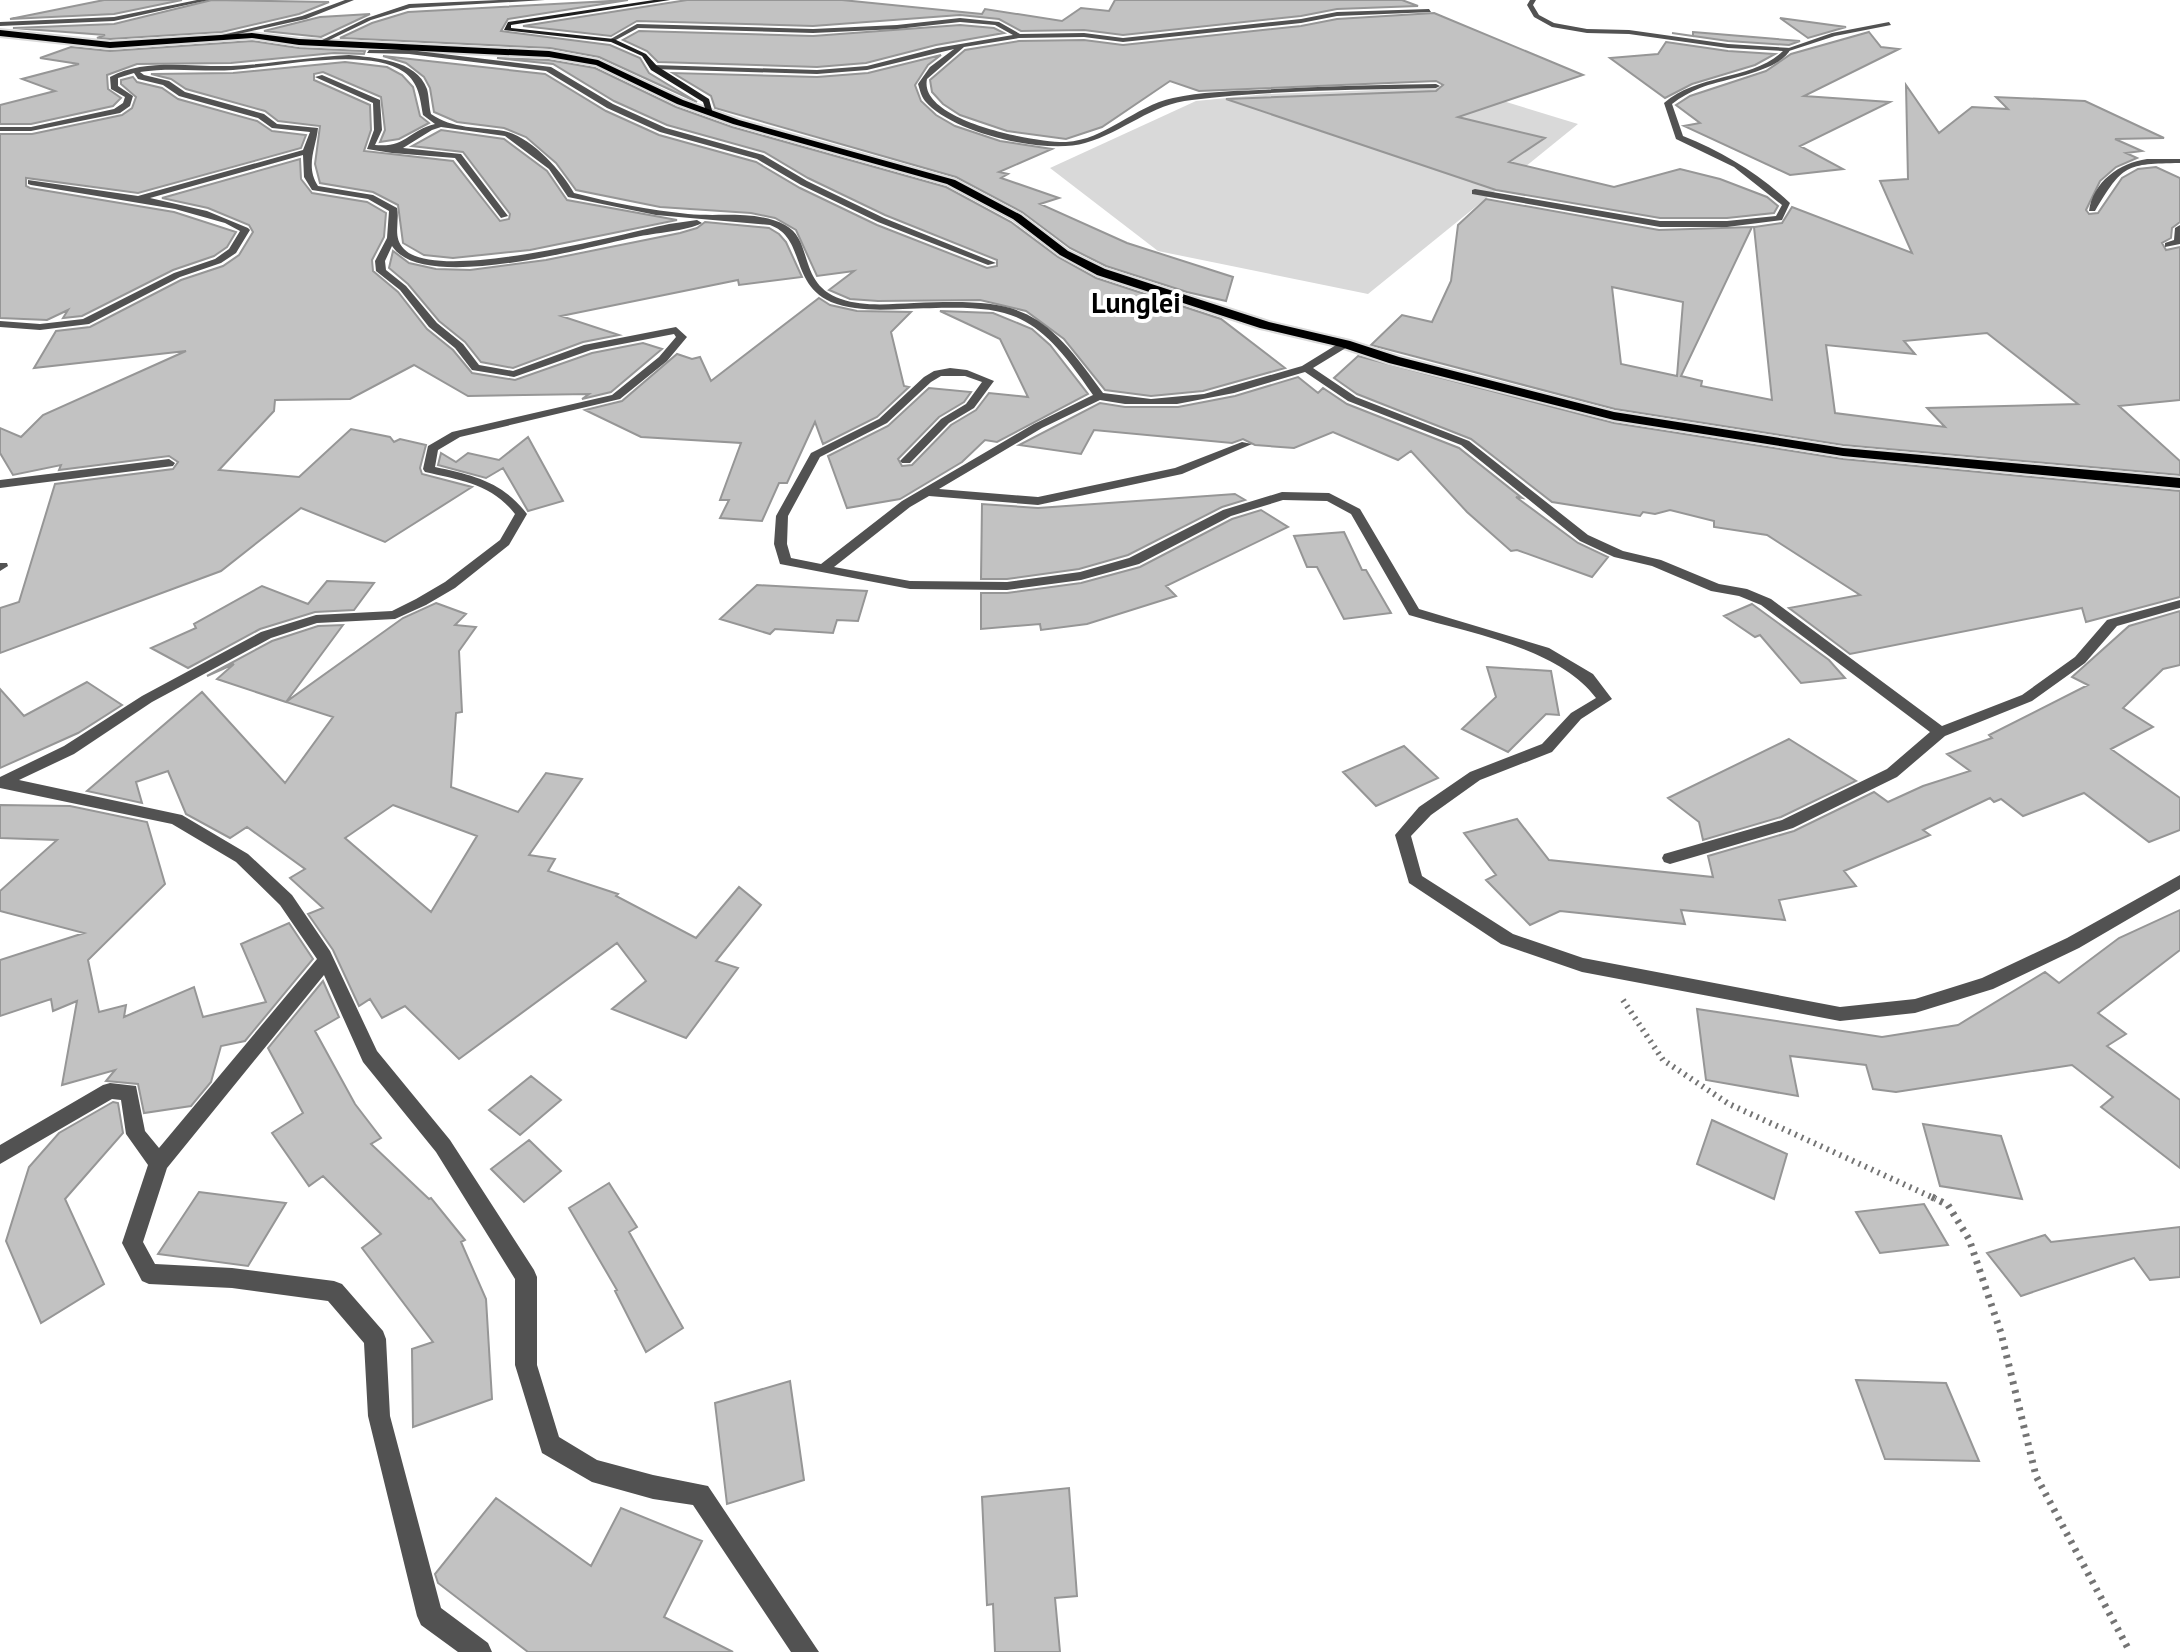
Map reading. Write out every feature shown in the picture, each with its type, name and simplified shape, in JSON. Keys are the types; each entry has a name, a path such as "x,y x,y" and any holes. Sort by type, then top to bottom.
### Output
{"main road":[{"path":"667,0 508,24 507,30 612,40 644,55 653,67 706,101 710,112"},
{"path":"0,33 30,34 100,45 261,34 319,43 569,56 610,68 680,102 710,112 951,182 1017,217 1064,253 1101,272 1265,325 1345,344 1394,360 1614,416 1843,452 2180,483"}],"street":[{"path":"0,24 114,19 206,0"},
{"path":"225,35 304,18 351,0"},
{"path":"319,43 369,19 409,6 542,0"},
{"path":"1533,0 1530,5 1536,16 1552,25 1728,46 1789,49 1834,34 1889,24"},
{"path":"653,67 817,72 867,68 1019,36 1084,35 1123,40 1301,21 1326,15 1429,11"},
{"path":"612,40 637,26 813,31 960,20 997,23 1019,36"},
{"path":"962,46 924,76 922,86 925,97 957,119 1013,140 1058,145 1099,137 1150,107 1173,101 1219,95 1436,86"},
{"path":"1475,192 1660,224 1727,224 1779,218 1787,205 1763,180 1727,157 1679,137 1668,103 1680,92 1753,68 1785,55 1789,49"},
{"path":"0,129 31,129 117,111 127,104 129,96 114,87 114,77 134,69 188,64 227,68 364,52 409,52 548,69 610,106 663,130 760,157 804,183 881,220 991,263"},
{"path":"308,58 358,56 397,65 417,79 428,101 427,115 441,125"},
{"path":"1,782 69,750 147,699 266,635 316,619 395,615 450,585 505,542 521,514 509,496 482,481 429,469 432,448 456,434 616,397 663,359 682,337 676,330 624,339 562,355 514,374 476,368 459,346 433,325 403,288 381,271 380,261 392,238 394,210 370,197 315,188 308,177 307,152 315,130 275,126 261,116 182,94 166,83 141,77 134,69"},
{"path":"319,77 377,102 378,130 370,147 458,156 504,216"},
{"path":"392,151 429,128 441,125 507,134 552,165 571,195 602,203 708,218 755,219 782,226 794,235 804,274 833,299 882,307 968,304 1004,307 1031,317 1051,331 1075,358 1099,396 1116,401 1152,402 1246,387 1306,368 1345,344"},
{"path":"135,200 307,152"},
{"path":"2092,209 2117,169 2137,161 2180,161"},
{"path":"0,324 40,327 85,322 177,275 218,261 233,251 245,230 235,223 204,213 31,182"},
{"path":"392,238 403,254 423,263 453,266 519,259 687,224 755,219"},
{"path":"2168,245 2178,242 2180,228"},
{"path":"1306,368 1352,399 1465,443 1584,538 1619,554 1656,563 1716,588 1742,592 1766,602 1940,732"},
{"path":"906,461 945,421 970,406 989,381 963,370 928,376 884,420 815,455 788,497 777,541 785,561 910,585 1007,586 1081,576 1134,561 1227,513 1282,496 1329,497 1356,512 1414,612 1544,651 1588,677 1605,699 1576,716 1547,748 1475,776 1425,811 1403,835 1415,879 1507,939 1582,965 1840,1014 1915,1006 1987,984 2073,943 2180,881"},
{"path":"823,569 906,504 1038,426 1099,396"},
{"path":"927,492 1038,501 1178,471 1246,444"},
{"path":"0,484 169,463"},
{"path":"1670,858 1787,824 1892,773 1940,732 2027,698 2080,660 2112,623 2180,604"},
{"path":"1,782 176,819 242,858 286,900 326,960 370,1056 443,1146 526,1277 526,1365 550,1445 592,1470 653,1487 700,1494 806,1652"},
{"path":"326,960 159,1163 132,1243 149,1274 232,1278 334,1291 375,1339 379,1416 430,1616 479,1652"},
{"path":"0,1155 110,1091 129,1092 136,1134 159,1163"}],"path":[{"path":"1604,969 1663,1060 1729,1104 1948,1205 1969,1239 2001,1333 2036,1476 2130,1652"}],"shaded area":[{"path":"1457,87 1578,124 1368,294 1158,251 1050,168 1196,101 1267,94"}],"building":[{"path":"104,0 182,0 114,14 10,19"},
{"path":"212,0 329,2 299,14 222,32 110,39 97,38 105,35 13,28 114,24"},
{"path":"628,0 508,19 501,31 610,45 640,58 649,73 697,102 599,57 550,48 340,38 372,23 408,12"},
{"path":"687,0 842,0 982,14 985,9 1062,21 1081,8 1109,11 1115,0 1402,0 1418,6 1337,9 1301,16 1123,35 1084,30 1021,31 999,19 960,15 813,26 637,21 611,36 523,26"},
{"path":"1434,13 1583,75 1458,117 1545,138 1509,162 1614,187 1680,169 1720,179 1767,197 1778,206 1774,213 1727,218 1660,218 1496,190 1226,99 1436,91 1443,85 1436,81 1199,91 1170,81 1102,127 1066,139 1007,131 960,115 932,92 930,80 965,50 1019,41 1084,40 1123,45 1301,26 1337,19"},
{"path":"370,14 321,37 264,31 320,17"},
{"path":"1780,18 1846,27 1808,38"},
{"path":"960,25 994,28 1004,33 936,45 866,63 817,67 658,62 647,51 623,40 639,31 813,36"},
{"path":"1693,32 1800,41 1789,45 1693,36"},
{"path":"1869,32 1881,47 1899,49 1804,96 1890,102 1800,146 1843,169 1790,175 1684,126 1700,123 1676,105 1690,96 1766,71 1791,54"},
{"path":"252,41 299,48 365,51 364,54 334,53 231,63 137,64 107,75 108,89 121,98 113,106 31,124 0,124 0,105 55,91 22,79 79,64 40,58 71,47 110,51"},
{"path":"1666,42 1775,54 1755,65 1692,84 1665,98 1610,58 1658,54"},
{"path":"941,55 928,65 915,85 921,101 936,115 955,126 1000,141 1052,149 999,172 1008,174 1001,178 1059,198 1040,204 1127,243 1233,277 1226,301 1106,266 1070,248 1022,212 956,177 715,108 711,96 673,73 817,77 868,73"},
{"path":"383,56 545,74 606,111 659,135 756,162 800,188 877,225 987,268 997,266 997,260 885,215 808,178 764,152 667,125 614,101 553,64 497,58 549,60 595,68 676,107 732,127 946,187 1011,222 1058,257 1096,278 1221,319 1285,368 1203,391 1151,396 1105,390 1064,339 1026,311 980,300 850,299 829,290 854,271 817,276 796,230 775,218 751,213 660,207 576,190 556,163 526,137 504,128 457,122 434,112 430,88 424,77 406,63"},
{"path":"345,62 387,67 402,75 413,87 420,116 429,123 399,139 380,142 385,130 381,97 323,72 314,74 314,80 370,105 371,130 364,151 453,161 500,221 509,219 510,214 463,152 412,146 441,130 504,139 547,171 567,200 677,220 530,250 453,258 424,255 403,243 398,205 373,192 320,183 315,164 320,126 278,121 265,111 186,89 171,79 151,74 233,73"},
{"path":"133,77 137,82 162,88 178,99 257,121 272,131 306,135 301,148 138,193 26,178 26,186 30,188 174,212 236,232 227,247 214,256 173,270 82,316 63,318 68,310 47,320 0,318 0,134 32,134 122,115 132,108 136,97 121,84 121,80"},
{"path":"1906,85 1939,133 1972,107 2008,109 1996,97 2085,101 2164,138 2115,139 2142,151 2126,153 2137,158 2116,167 2100,181 2086,210 2089,214 2098,213 2122,178 2138,169 2156,167 2180,178 2180,222 2172,228 2171,238 2162,243 2166,250 2180,247 2180,400 2119,406 2180,461 2180,475 1843,445 1615,409 1371,345 1402,315 1432,322 1451,281 1458,225 1486,199 1659,230 1752,227 1681,376 1702,381 1701,386 1772,400 1754,227 1782,223 1792,207 1912,253 1880,181 1908,179","holes":["1612,287 1683,302 1677,376 1621,364","1987,333 2078,404 1927,408 1945,427 1835,413 1826,345 1915,354 1904,341"]},
{"path":"300,159 301,179 312,193 367,202 386,213 384,237 372,260 373,271 398,292 427,329 453,350 472,373 515,380 592,353 643,343 662,349 611,392 582,399 589,394 468,396 414,365 350,399 275,400 274,411 219,470 299,477 351,429 390,437 394,442 400,439 426,445 420,468 422,474 472,487 385,542 301,508 221,571 0,653 0,608 19,602 55,484 173,469 178,462 169,456 59,470 61,465 13,475 0,453 0,428 21,437 43,415 186,351 34,368 56,331 90,327 181,280 223,266 239,255 253,232 249,225 208,208 162,198"},
{"path":"705,222 769,228 786,242 802,277 739,285 738,280 561,316 619,335 583,342 513,368 481,362 465,342 439,321 408,284 389,268 393,251 409,263 436,269 470,270 546,260 680,233"},
{"path":"819,298 830,305 857,311 911,312 891,332 904,386 909,387 877,417 823,444 815,422 787,483 779,483 762,521 720,518 729,500 720,500 741,443 641,437 585,410 622,401 677,354 692,359 700,357 711,381"},
{"path":"940,311 993,313 1032,329 1050,345 1088,394 997,442 985,440 962,462 900,499 847,508 828,456 888,426 929,388 971,392 964,402 939,417 898,459 902,466 912,465 951,425 976,410 989,393 1028,397 1000,339"},
{"path":"1358,356 1614,423 1843,459 2180,491 2180,597 2086,622 2082,608 1850,654 1789,608 1860,595 1767,535 1714,527 1714,521 1670,510 1655,514 1643,512 1640,516 1552,502 1471,439 1357,394 1334,378"},
{"path":"1298,377 1318,393 1323,388 1347,404 1459,448 1522,498 1516,497 1578,543 1608,557 1592,577 1517,550 1511,551 1467,512 1411,451 1398,460 1333,432 1294,448 1255,445 1243,439 1232,443 1094,430 1081,454 1019,445 1100,403 1125,407 1178,407 1235,396"},
{"path":"528,437 563,501 528,511 503,468 486,478 438,465 441,453 456,462 468,453 499,460"},
{"path":"1235,494 1245,500 1222,507 1128,555 1079,569 1007,579 981,579 982,504 1038,508"},
{"path":"1261,510 1288,527 1166,586 1176,596 1087,624 1041,630 1040,624 981,629 981,593 1007,593 1081,583 1140,567 1232,519"},
{"path":"1344,532 1362,570 1366,570 1391,613 1344,619 1317,567 1307,567 1294,536"},
{"path":"327,581 374,583 354,610 315,612 260,629 188,668 151,648 196,628 194,624 262,586 308,604"},
{"path":"757,585 867,591 858,621 837,620 833,633 775,629 770,634 720,619"},
{"path":"436,603 466,614 455,625 476,627 459,651 462,712 456,713 451,787 518,812 546,773 582,779 529,855 555,859 548,871 618,894 616,896 696,938 739,887 761,905 716,961 738,968 686,1038 612,1009 646,981 617,943 459,1059 405,1006 382,1018 370,999 359,1006 333,950 308,914 323,908 290,878 305,869 247,827 230,838 186,814 168,771 136,782 142,803 87,791 202,692 285,783 333,717 286,702 403,618","holes":["393,805 477,836 431,912 345,838"]},
{"path":"1752,604 1829,660 1845,678 1801,683 1760,635 1755,637 1724,616"},
{"path":"2180,611 2180,665 2163,669 2123,708 2153,727 2111,749 2180,798 2180,830 2149,842 2084,793 2023,816 2001,799 1994,802 1990,798 1923,830 1930,835 1844,871 1856,886 1779,900 1785,920 1681,910 1685,924 1560,911 1530,925 1486,880 1496,875 1464,833 1517,819 1549,860 1713,877 1708,856 1794,831 1874,792 1888,802 1923,786 1970,771 1947,754 1992,738 1989,735 2088,685 2072,677 2129,626"},
{"path":"343,625 286,702 217,679 234,664 207,676 272,641 318,626"},
{"path":"1487,667 1551,671 1559,715 1546,714 1508,752 1462,729 1496,697"},
{"path":"87,682 122,705 78,733 0,768 0,689 24,716"},
{"path":"1789,739 1856,781 1781,817 1703,840 1699,822 1668,798"},
{"path":"1404,746 1438,778 1376,806 1343,772"},
{"path":"0,805 70,806 147,822 165,884 88,960 99,1012 126,1005 124,1017 194,987 203,1017 266,1002 241,944 289,923 313,959 245,1041 221,1046 211,1082 191,1106 144,1113 138,1084 106,1081 115,1070 62,1085 77,1001 53,1011 51,999 0,1016 0,960 84,933 0,911 0,891 57,840 0,838"},
{"path":"2180,910 2180,950 2098,1013 2126,1034 2107,1046 2180,1100 2180,1168 2101,1107 2113,1097 2072,1065 1896,1092 1873,1089 1866,1065 1790,1056 1798,1096 1706,1080 1697,1009 1882,1037 1958,1025 2045,972 2059,983 2119,938"},
{"path":"323,981 339,1017 315,1031 355,1104 381,1138 371,1144 431,1198 465,1240 461,1242 486,1299 492,1399 413,1427 412,1349 433,1342 362,1248 381,1234 323,1176 309,1186 272,1133 303,1113 268,1048"},
{"path":"531,1076 561,1100 520,1135 489,1110"},
{"path":"113,1102 118,1103 123,1133 65,1199 104,1284 41,1323 6,1241 29,1167 59,1133"},
{"path":"1712,1120 1787,1154 1774,1199 1697,1164"},
{"path":"1923,1124 2001,1136 2022,1199 1940,1186"},
{"path":"529,1140 561,1171 524,1202 491,1169"},
{"path":"609,1183 637,1227 629,1232 683,1328 646,1352 617,1290 569,1208"},
{"path":"199,1192 286,1203 248,1266 158,1254"},
{"path":"1924,1204 1948,1245 1880,1253 1856,1212"},
{"path":"2180,1227 2180,1277 2150,1280 2134,1258 2021,1296 1987,1253 2045,1235 2051,1242"},
{"path":"1856,1380 1946,1383 1979,1461 1885,1459"},
{"path":"790,1381 804,1480 727,1504 715,1403"},
{"path":"1069,1488 1077,1596 1055,1598 1060,1652 995,1652 993,1604 987,1605 982,1497"},
{"path":"496,1498 591,1566 621,1508 702,1541 664,1617 733,1652 528,1652 438,1583 435,1574"}],"district":[{"name":"Lunglei","path":"1136,303"}]}
